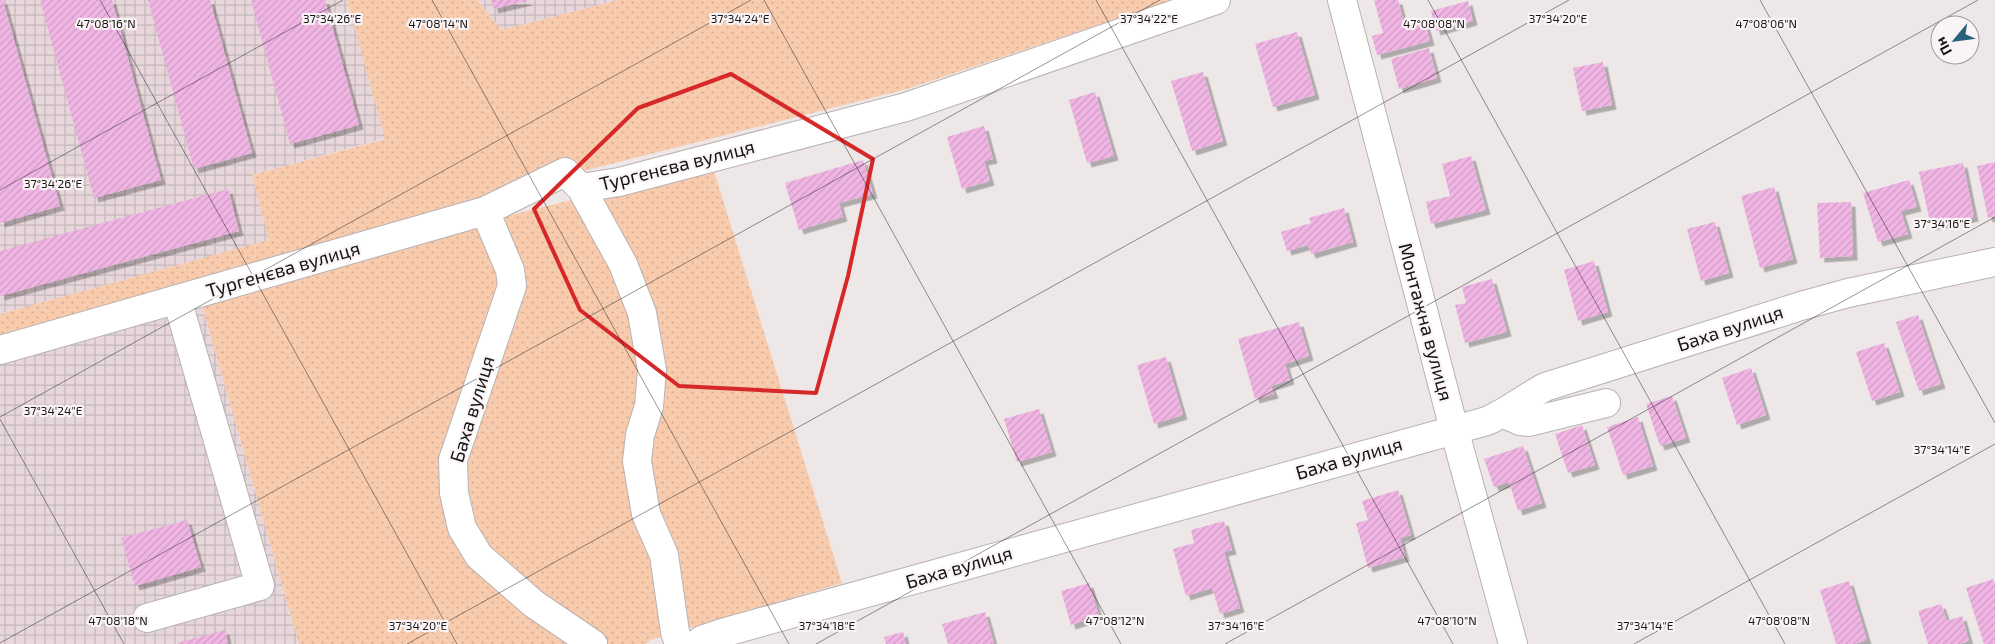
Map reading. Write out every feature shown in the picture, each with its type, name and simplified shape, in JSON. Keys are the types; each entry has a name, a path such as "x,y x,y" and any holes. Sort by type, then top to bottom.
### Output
{"street":[{"name":"Тургенєва вулиця","path":"0,350 485,211 565,172 581,188 619,182 906,107 1216,0"},
{"name":"Монтажна вулиця","path":"1342,0 1454,429 1513,644"},
{"path":"581,188 623,264 642,313 652,370 649,406 640,435 637,461 646,514 664,555 675,632 679,644"},
{"name":"Баха вулиця","path":"485,211 510,270 512,286 453,460 454,493 462,528 479,556 534,604 594,644"},
{"name":"Баха вулиця","path":"697,644 702,640 722,633 1486,421 1504,414 1525,398 1545,387 1801,306 1848,293 1995,262"},
{"path":"147,618 260,586 177,299"},
{"path":"1504,414 1520,422 1529,422 1606,403"}],"highlighted area":[{"path":"731,74 873,159 848,276 816,393 679,386 580,310 534,209 638,108"}],"shaded area":[{"path":"0,0 347,0 386,138 252,175 270,240 0,314"},
{"path":"347,0 477,0 501,30 618,0 1172,0 907,89 504,191 0,335 0,314 269,240 252,175 385,139"},
{"path":"477,0 618,0 501,30"},
{"path":"712,165 842,583 650,640 646,644 299,644 202,306 487,221"},
{"path":"202,306 299,644 0,644 0,364"}],"building":[{"path":"0,0 3,0 60,206 0,223"},
{"path":"40,0 112,0 161,180 94,198"},
{"path":"148,0 210,0 252,153 194,169"},
{"path":"251,0 325,0 359,125 290,144"},
{"path":"491,0 527,0 527,1 494,9"},
{"path":"1374,0 1398,0 1404,24 1424,19 1430,41 1377,55 1372,36 1383,33"},
{"path":"1468,1 1473,21 1436,31 1431,11"},
{"path":"1297,32 1315,95 1273,107 1255,44"},
{"path":"1429,48 1437,78 1399,89 1391,59"},
{"path":"1603,62 1612,105 1582,111 1573,68"},
{"path":"1203,72 1223,141 1192,151 1171,81"},
{"path":"1095,92 1114,156 1087,163 1069,100"},
{"path":"984,126 993,159 984,161 990,181 962,189 947,137"},
{"path":"1471,156 1486,210 1431,224 1426,202 1450,196 1442,164"},
{"path":"863,160 873,194 839,203 843,217 799,230 785,183"},
{"path":"1995,162 1995,216 1988,218 1977,166"},
{"path":"1963,163 1974,217 1931,226 1919,172"},
{"path":"1909,180 1917,207 1901,211 1908,234 1878,242 1863,193"},
{"path":"1774,187 1793,259 1760,268 1741,196"},
{"path":"228,189 239,231 0,296 0,251"},
{"path":"1851,202 1853,256 1820,258 1817,203"},
{"path":"1344,208 1353,242 1311,254 1308,245 1287,251 1281,232 1311,223 1309,218"},
{"path":"1715,222 1729,273 1701,281 1687,229"},
{"path":"1594,261 1608,312 1578,321 1564,270"},
{"path":"1492,279 1507,332 1465,343 1455,305 1466,303 1462,287"},
{"path":"1918,315 1941,384 1919,391 1896,322"},
{"path":"1299,322 1309,356 1285,364 1290,380 1271,386 1274,394 1255,399 1238,339"},
{"path":"1884,343 1900,392 1872,401 1856,352"},
{"path":"1166,357 1183,415 1154,424 1137,365"},
{"path":"1751,368 1766,415 1737,425 1722,378"},
{"path":"1672,396 1686,438 1660,446 1646,404"},
{"path":"1039,409 1052,452 1017,462 1004,419"},
{"path":"1638,417 1653,466 1623,475 1607,427"},
{"path":"1582,425 1595,465 1568,473 1555,434"},
{"path":"1523,446 1542,503 1518,511 1509,482 1494,487 1484,459"},
{"path":"1398,490 1411,535 1400,538 1405,557 1368,568 1356,523 1368,520 1362,501"},
{"path":"187,520 201,567 135,586 121,538"},
{"path":"1224,521 1232,550 1224,552 1240,608 1220,614 1212,588 1186,596 1173,549 1194,543 1191,530"},
{"path":"1993,579 1995,584 1995,644 1984,644 1966,588"},
{"path":"1849,581 1867,640 1854,644 1836,644 1820,590"},
{"path":"1089,583 1099,616 1071,625 1061,591"},
{"path":"1941,604 1947,621 1962,616 1969,641 1959,644 1928,644 1918,611"},
{"path":"985,612 994,644 948,644 942,624"},
{"path":"225,630 228,644 178,644 178,643"},
{"path":"903,632 906,644 886,644 884,637"}]}
